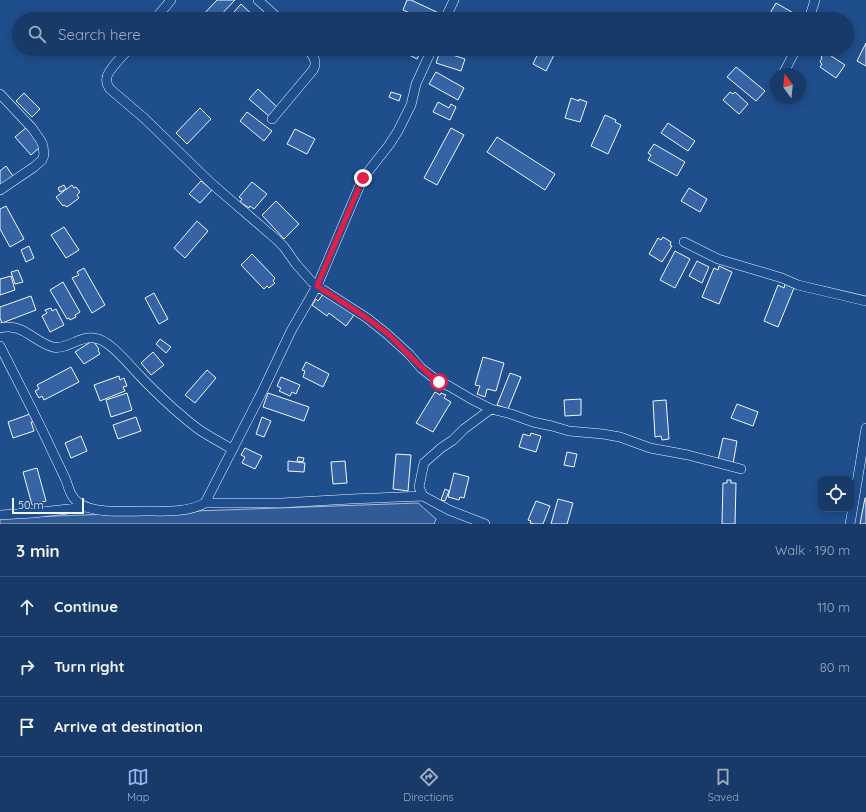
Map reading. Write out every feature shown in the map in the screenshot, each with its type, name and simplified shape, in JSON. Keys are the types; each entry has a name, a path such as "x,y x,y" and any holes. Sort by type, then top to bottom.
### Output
{"street":[{"path":"161,12 171,0"},
{"path":"258,0 271,12"},
{"path":"448,12 454,0"},
{"path":"811,12 815,0"},
{"path":"123,56 108,74 108,87 144,118 212,184 277,240 312,282 367,318 388,334 421,368 439,382 491,409 533,422 569,431 603,434 650,448 741,469"},
{"path":"272,119 313,70 316,63 313,56"},
{"path":"205,503 291,332 317,286 363,178 398,131 410,105 416,84 429,56"},
{"path":"787,68 793,56"},
{"path":"0,94 32,128 41,141 44,156 42,160 34,167 0,190"},
{"path":"684,242 718,259 782,278 798,285 866,301"},
{"path":"0,328 20,329 45,344 58,348 83,339 94,338 106,343 121,355 174,409 204,433 232,449"},
{"path":"0,346 66,481 70,493 79,504 86,507 101,510 173,511 200,506 205,503 281,503 351,498 423,496 449,510 485,524"},
{"path":"423,496 419,487 424,464 464,429 491,409"},
{"path":"850,524 866,428"},
{"path":"0,515 86,507"}],"shaded area":[{"path":"418,503 436,519 434,524 0,524 0,518"}],"building":[{"path":"217,0 235,0 224,12 206,12"},
{"path":"407,0 411,0 437,12 407,12 403,10"},
{"path":"776,3 792,12 771,12"},
{"path":"241,4 250,12 234,12"},
{"path":"866,43 866,66 857,61"},
{"path":"411,56 418,56 417,59"},
{"path":"438,56 456,56 465,59 461,71 436,63"},
{"path":"537,56 554,56 546,71 533,64"},
{"path":"831,56 845,65 836,78 820,67 822,64 820,62 821,57"},
{"path":"736,67 765,91 756,101 727,77"},
{"path":"436,72 464,88 458,100 429,84"},
{"path":"258,89 278,108 270,117 249,99"},
{"path":"391,92 401,95 399,101 389,97"},
{"path":"730,92 733,94 735,92 748,104 739,114 723,100"},
{"path":"24,93 40,109 32,117 16,101"},
{"path":"571,98 587,102 580,122 565,118"},
{"path":"438,102 449,108 451,104 456,107 450,120 433,112"},
{"path":"200,108 211,119 187,144 176,133"},
{"path":"247,112 272,131 264,141 240,121"},
{"path":"605,115 616,120 615,122 621,125 608,154 591,146"},
{"path":"668,123 695,141 688,151 661,133"},
{"path":"27,127 41,146 31,155 15,137"},
{"path":"451,128 464,135 437,185 424,178"},
{"path":"295,129 315,139 307,154 287,144"},
{"path":"497,137 555,174 545,190 487,152"},
{"path":"654,144 685,162 677,176 648,160 651,155 648,153"},
{"path":"6,166 13,176 1,185 0,171"},
{"path":"201,181 212,190 200,203 189,194"},
{"path":"252,182 267,194 254,209 250,206 249,208 240,202 242,199 239,197"},
{"path":"64,185 66,189 60,192 58,188"},
{"path":"72,185 80,192 77,195 79,198 67,207 64,205 63,206 56,197"},
{"path":"689,188 707,199 700,212 681,201"},
{"path":"276,201 299,224 284,239 262,215"},
{"path":"6,206 24,239 10,247 0,229 0,209"},
{"path":"197,221 208,231 185,258 174,248"},
{"path":"64,227 79,250 66,258 51,235"},
{"path":"663,237 671,242 670,245 672,246 662,262 649,254 658,238 661,240"},
{"path":"29,246 34,258 26,262 21,250"},
{"path":"675,251 690,259 675,288 660,280"},
{"path":"252,254 275,278 273,281 275,283 269,288 267,286 264,289 241,265"},
{"path":"697,261 709,267 702,283 689,276"},
{"path":"719,266 732,272 719,304 702,297 714,268 718,270"},
{"path":"84,268 105,305 92,313 72,278 79,275 77,272"},
{"path":"18,270 23,282 15,284 11,272"},
{"path":"11,276 15,290 0,295 0,279"},
{"path":"63,282 80,312 75,315 76,317 70,320 69,318 67,319 50,290"},
{"path":"785,284 794,288 778,327 764,321 778,285 784,288"},
{"path":"154,293 168,319 159,324 145,298"},
{"path":"324,293 354,315 346,326 329,313 327,316 312,305 316,299 318,301"},
{"path":"31,296 36,310 2,323 0,318 0,307"},
{"path":"51,308 52,311 56,309 64,325 50,332 42,316 47,313 45,310"},
{"path":"160,339 171,347 166,353 156,344"},
{"path":"92,341 99,349 100,354 84,364 75,352"},
{"path":"153,352 164,365 151,375 141,363"},
{"path":"483,357 504,363 496,391 487,389 485,397 477,394 480,386 475,385"},
{"path":"306,362 329,374 323,387 303,377 305,371 302,370"},
{"path":"71,367 79,382 44,400 42,396 39,398 35,391 39,389 37,385"},
{"path":"207,370 216,378 195,403 185,395"},
{"path":"510,373 521,377 508,409 497,405"},
{"path":"119,376 120,380 124,378 127,386 123,387 125,391 100,401 94,385"},
{"path":"281,377 300,385 296,394 292,392 290,396 279,391 281,388 277,386"},
{"path":"435,392 440,395 441,393 446,395 444,398 451,402 433,432 416,423"},
{"path":"127,393 132,410 111,417 106,400"},
{"path":"268,393 309,407 304,421 263,407"},
{"path":"581,399 581,415 565,416 564,400"},
{"path":"666,400 669,439 662,440 661,436 655,437 653,401"},
{"path":"737,404 758,412 753,426 731,418"},
{"path":"30,414 34,431 13,438 8,422"},
{"path":"136,417 141,431 118,439 113,425"},
{"path":"262,417 271,421 264,437 256,434"},
{"path":"531,433 541,436 536,452 519,447 523,434 530,436"},
{"path":"81,436 87,451 71,458 65,443"},
{"path":"723,438 737,441 733,464 718,460"},
{"path":"245,448 262,456 255,469 242,463 245,457 241,455"},
{"path":"567,452 577,454 574,467 564,465"},
{"path":"396,454 411,455 408,491 393,489"},
{"path":"298,457 304,458 303,462 297,461"},
{"path":"288,461 305,463 304,472 288,471"},
{"path":"345,461 347,483 333,484 331,462"},
{"path":"37,468 46,501 32,505 23,472"},
{"path":"454,473 469,477 464,498 460,497 459,500 448,497"},
{"path":"727,480 731,480 731,483 736,483 735,524 722,524 723,483 727,483"},
{"path":"445,489 449,491 445,501 441,500"},
{"path":"865,498 866,524 860,524"},
{"path":"558,499 573,503 567,524 551,524"},
{"path":"536,501 550,506 543,524 530,523 531,521 528,520"}],"route":[{"path":"363,178 317,286 367,318 388,334 421,368 439,382"}]}
